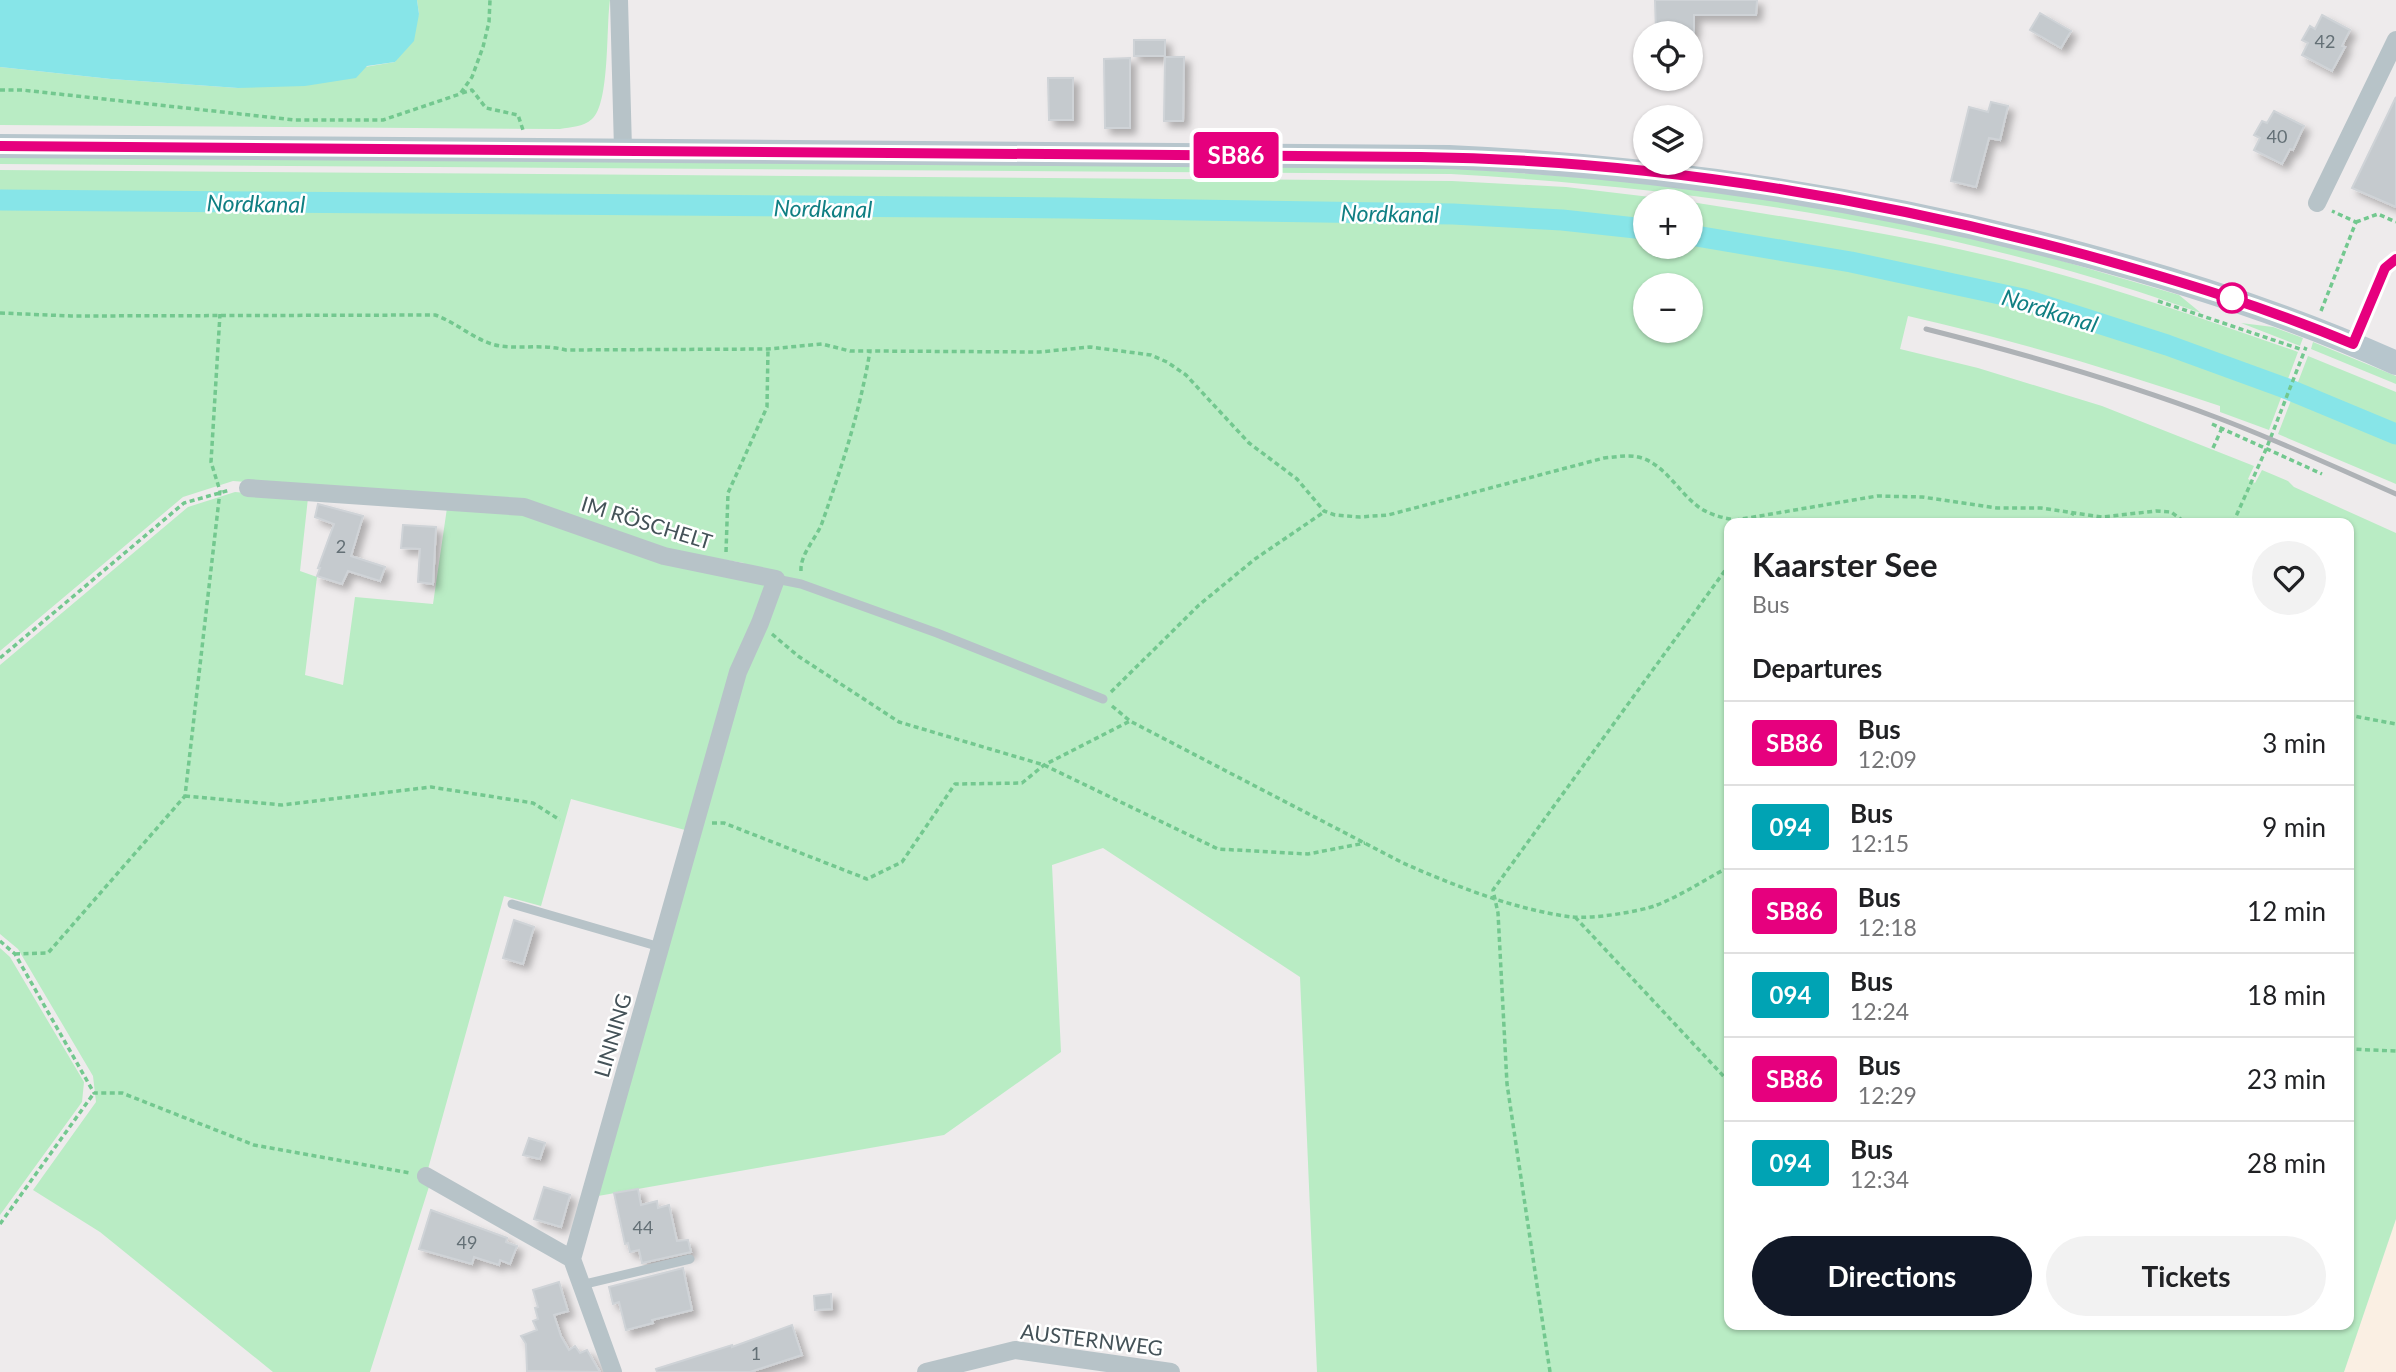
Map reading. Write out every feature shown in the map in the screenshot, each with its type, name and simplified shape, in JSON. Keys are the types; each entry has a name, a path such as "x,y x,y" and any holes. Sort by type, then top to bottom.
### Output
{"main road":[{"path":"0,146 1449,157 1568,163 1775,189 1866,205 2020,238 2220,294 2314,327 2396,363"}],"street":[{"path":"619,0 623,149"},
{"path":"2316,203 2396,40"},
{"name":"IM RÖSCHELT","path":"248,488 524,507 664,556 776,579"},
{"path":"695,824 738,673 776,579"},
{"name":"LINNING","path":"572,1259 695,824"},
{"path":"426,1175 572,1259 615,1368"},
{"name":"AUSTERNWEG","path":"926,1372 1015,1350 1171,1372"}],"lane":[{"path":"2353,344 2385,268 2396,259"},
{"path":"776,579 801,584 937,632 1103,699"},
{"path":"512,904 660,947"},
{"path":"581,1285 690,1259"}],"path":[{"path":"460,94 472,77 487,35 491,0"},
{"path":"472,77 472,90 486,108 518,115 522,121 526,149"},
{"path":"0,90 22,90 295,120 372,121 392,117 472,90"},
{"path":"2316,203 2356,222 2378,214 2396,222"},
{"path":"2314,327 2356,222"},
{"path":"2157,300 2305,350 2267,447 2235,518"},
{"path":"0,313 71,316 435,315 453,321 481,340 499,345 548,345 566,350 768,349 822,344 850,351 1039,352 1090,347 1151,355 1186,375 1249,443 1297,479 1324,511 1335,515 1388,515 1604,458 1624,456 1643,459 1657,467 1699,507 1724,518"},
{"path":"15,954 48,953 185,796 220,491 211,462 219,314"},
{"path":"725,569 728,493 767,407 768,349"},
{"path":"801,584 801,562 817,536 847,451 863,391 870,351"},
{"path":"2212,424 2322,474"},
{"path":"2213,448 2222,428"},
{"path":"0,658 184,503 220,491 248,488"},
{"path":"1750,518 1877,496 1922,497 1997,508 2041,508 2102,517 2156,510 2171,512 2179,518"},
{"path":"1324,511 1255,559 1199,605 1103,699 1130,721 1364,843 1443,881 1544,911 1575,917 1638,910 1659,904 1724,870"},
{"path":"2070,518 2073,513"},
{"path":"1550,1372 1507,1084 1498,913 1493,890 1724,572"},
{"path":"760,623 798,656 899,722 1044,765 1218,849 1308,854 1364,843"},
{"path":"2354,716 2396,724"},
{"path":"695,824 724,823 867,879 902,862 955,784 1022,783 1044,765 1130,721"},
{"path":"185,796 282,805 431,787 533,803 560,820"},
{"path":"1575,917 1724,1077"},
{"path":"0,941 15,954 94,1093"},
{"path":"2354,1049 2396,1051"},
{"path":"94,1093 122,1093 254,1145 426,1175"},
{"path":"0,1224 94,1093"}],"shaded area":[{"path":"2396,1219 2396,1372 2344,1372"}],"green space":[{"path":"417,0 610,0 605,82 598,111 585,124 560,129 0,125 0,67 111,79 238,88 395,62 419,14"},
{"path":"0,156 1451,168 1683,185 1865,215 2035,253 2179,295 2201,313 2018,257 1831,216 1703,198 1703,189 1633,189 1451,174 0,164"},
{"path":"0,170 1452,181 1566,187 1633,195 1633,259 1703,259 1703,204 1861,230 1988,256 2132,296 2298,352 2269,430 2220,412 2220,406 2143,381 2026,346 1908,316 1900,349 1978,368 2102,406 2254,466 2248,479 2255,483 2262,470 2396,533 2396,1219 2344,1372 1317,1372 1300,977 1103,848 1052,865 1061,1052 944,1135 598,1196 685,830 571,799 541,906 504,896 428,1169 434,1171 370,1372 273,1372 100,1232 33,1190 96,1102 93,1076 18,949 0,934 0,665 188,507 235,492 308,498 300,571 317,577 305,675 343,685 355,597 433,604 447,508 521,514 749,579 744,563 666,550 525,502 233,481 183,497 0,651"},
{"path":"2241,323 2273,327 2303,338 2300,346"},
{"path":"2313,342 2396,376 2396,384 2311,349"},
{"path":"2308,356 2396,392 2396,484 2278,434"},
{"path":"0,948 10,957 84,1082 82,1102 0,1215"}],"water":[{"path":"0,0 417,0 419,14 414,41 395,62 367,66 356,78 305,86 238,88 111,79 0,67"}],"building":[{"path":"1655,0 1757,0 1756,15 1694,15 1694,21 1656,21"},
{"path":"2040,13 2071,31 2061,48 2030,30"},
{"path":"2322,15 2350,30 2342,46 2345,47 2332,71 2302,55 2308,43 2302,40 2310,26 2315,29"},
{"path":"1134,40 1165,40 1165,56 1134,56"},
{"path":"1165,57 1184,57 1183,121 1164,121"},
{"path":"1130,58 1130,128 1105,128 1104,59"},
{"path":"1048,78 1073,78 1073,120 1049,120"},
{"path":"2396,97 2396,207 2352,188"},
{"path":"1991,102 2008,106 2000,140 1989,138 1976,187 1951,181 1969,107 1988,112"},
{"path":"2274,111 2304,126 2293,150 2290,149 2282,164 2254,150 2260,138 2254,135 2262,121 2267,123"},
{"path":"318,504 363,516 351,556 385,567 380,581 348,571 342,584 317,576 334,524 315,517"},
{"path":"403,525 436,527 433,584 418,582 420,549 401,548"},
{"path":"514,920 534,927 523,964 503,958"},
{"path":"529,1138 545,1143 540,1159 523,1155"},
{"path":"544,1187 570,1195 561,1227 534,1219"},
{"path":"638,1189 641,1205 657,1201 658,1208 669,1205 677,1241 688,1240 691,1252 642,1263 639,1250 630,1252 628,1243 625,1244 614,1193"},
{"path":"431,1210 507,1238 506,1242 517,1246 510,1264 500,1260 499,1265 474,1257 472,1264 419,1249"},
{"path":"683,1268 692,1310 626,1330 619,1302 613,1304 609,1287"},
{"path":"559,1282 568,1311 554,1315 561,1336 569,1350 575,1346 580,1353 587,1350 600,1372 527,1371 526,1344 521,1336 537,1330 533,1321 538,1319 535,1308 538,1307 533,1290"},
{"path":"831,1294 832,1309 815,1310 814,1296"},
{"path":"792,1325 802,1355 750,1372 657,1372 656,1369 732,1347"}],"waterway":[{"name":"Nordkanal","path":"0,200 1069,208 1453,214 1562,220 1633,228"},
{"name":"Nordkanal","path":"1703,237 1851,262 2023,299 2167,345 2285,388 2396,434"}],"railway":[{"path":"1926,329 2074,369 2146,392 2263,436 2396,494"}],"bus line":[{"name":"SB86","path":"0,146 1449,157 1568,163 1686,175 1775,189 1946,221 2033,241 2232,298 2353,344 2385,268 2396,259"}]}
